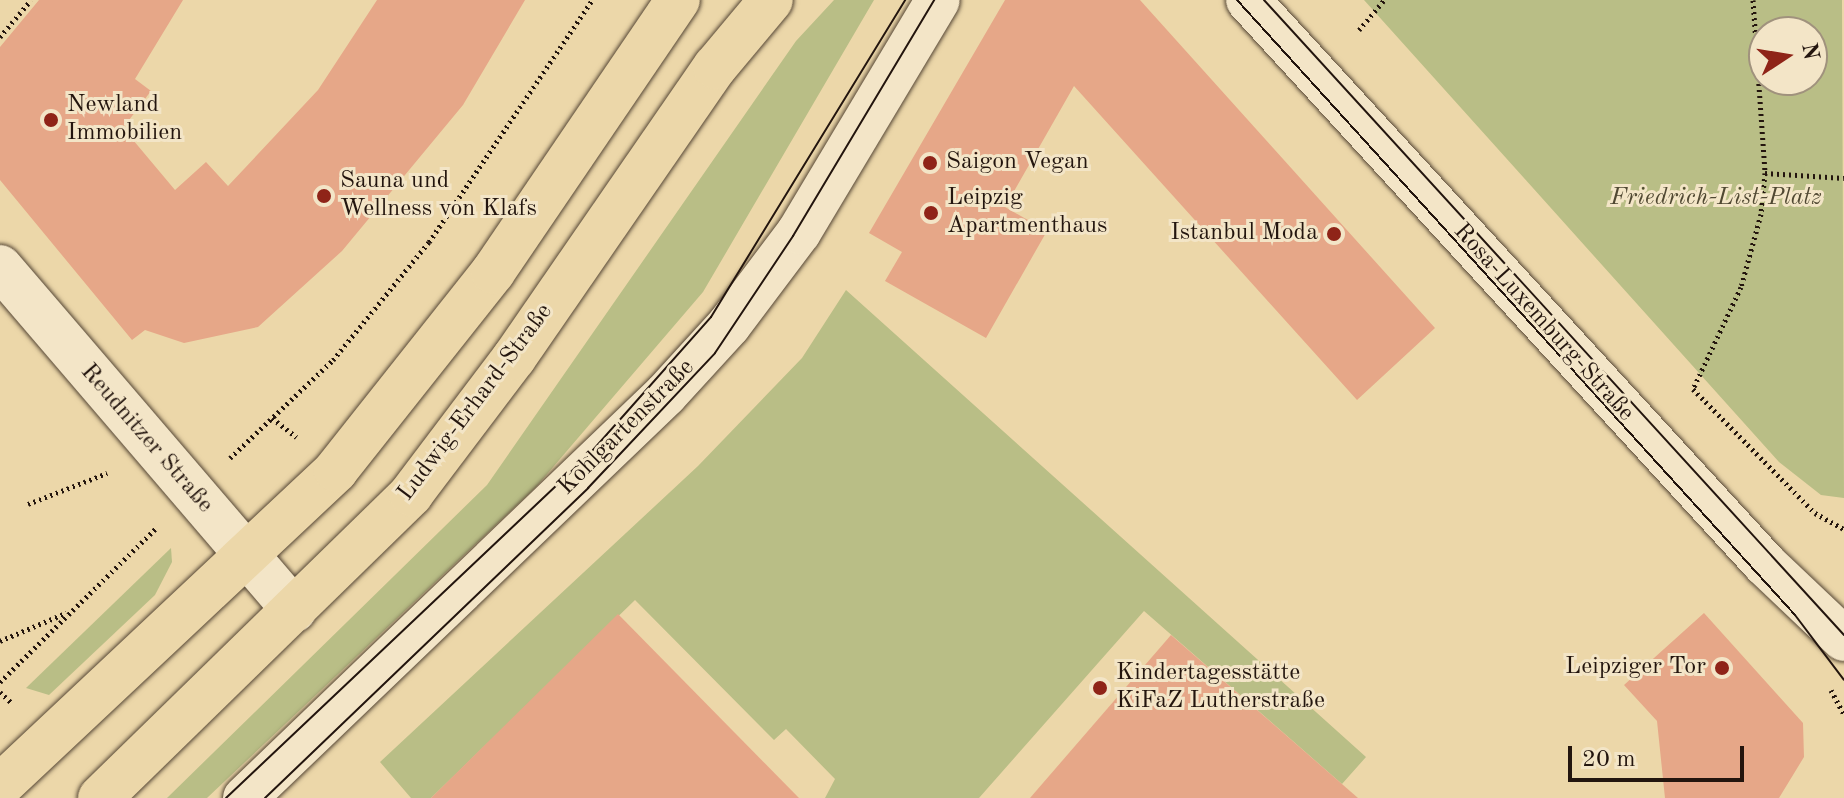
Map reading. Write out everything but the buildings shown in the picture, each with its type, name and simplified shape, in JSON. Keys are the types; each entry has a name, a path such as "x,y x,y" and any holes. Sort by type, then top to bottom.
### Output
{"main road":[{"path":"0,786 336,470 493,272 678,0"},
{"name":"Ludwig-Erhard-Straße","path":"100,798 411,494 514,358 715,67 771,0"}],"street":[{"name":"Kohlgartenstraße","path":"245,798 666,394 729,325 799,232 938,0"},
{"name":"Rosa-Luxemburg-Straße","path":"1248,0 1765,564 1844,639"},
{"name":"Reudnitzer Straße","path":"0,267 294,610"}],"path":[{"path":"0,37 31,0"},
{"path":"0,682 68,612 333,360 419,254 592,0"},
{"path":"1359,30 1384,0"},
{"path":"1753,0 1765,173 1761,214 1741,287 1693,389 1815,513 1844,529"},
{"path":"1765,173 1844,178"},
{"path":"28,504 115,469"},
{"path":"0,641 68,612"}],"green space":[{"path":"834,0 874,0 703,292 536,487 207,798 167,798 487,485 796,41"},
{"name":"Friedrich-List-Platz","path":"1364,0 1842,0 1844,498 1821,495 1779,462"},
{"path":"846,290 1366,757 1342,784 1144,611 979,798 825,798 835,779 786,729 774,740 635,600 431,798 411,798 380,762 698,466 802,358"},
{"path":"171,548 172,562 155,595 49,695 26,688"}],"tram line":[{"path":"226,798 585,459 711,317 905,0"},
{"path":"265,798 588,488 715,353 793,236 934,0"},
{"path":"1237,0 1795,615 1844,680"},
{"path":"1264,0 1844,635"}],"place":[{"name":"Newland Immobilien","path":"51,120"},
{"name":"Saigon Vegan","path":"930,163"},
{"name":"Sauna und Wellness von Klafs","path":"324,196"},
{"name":"Leipzig Apartmenthaus","path":"931,213"},
{"name":"Istanbul Moda","path":"1334,234"},
{"name":"Leipziger Tor","path":"1722,668"},
{"name":"Kindertagesstätte KiFaZ Lutherstraße","path":"1100,688"}]}
